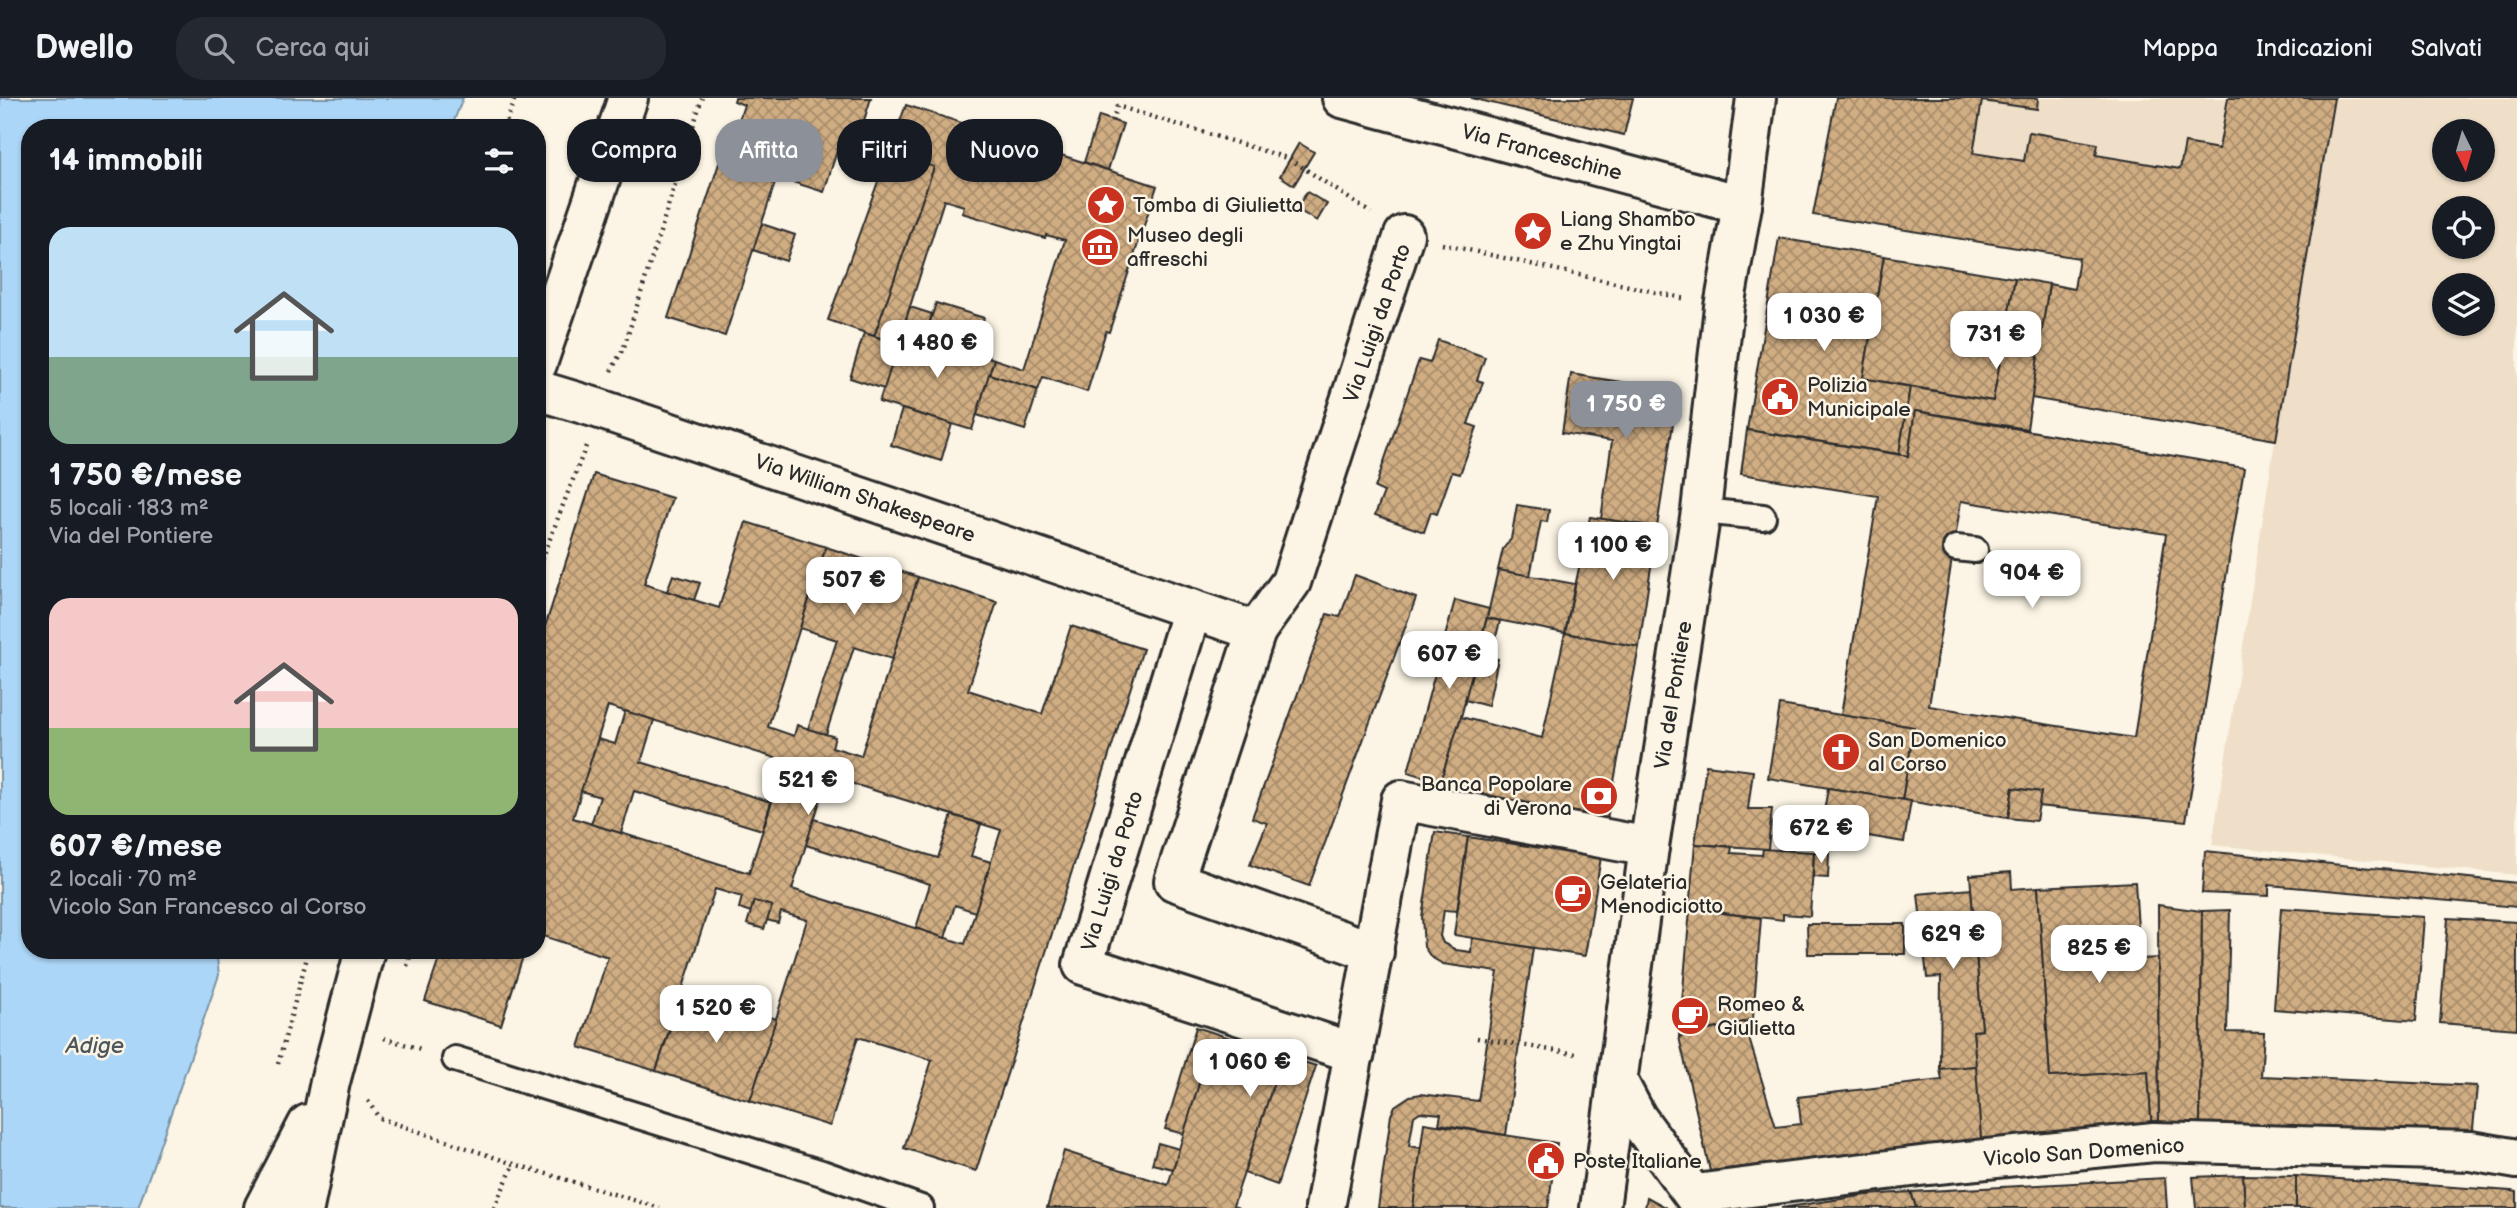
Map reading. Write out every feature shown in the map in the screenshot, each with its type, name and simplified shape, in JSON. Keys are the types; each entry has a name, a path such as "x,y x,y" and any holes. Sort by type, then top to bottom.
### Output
{"street":[{"path":"546,338 628,98"},
{"name":"Via Franceschine","path":"1342,98 1742,205"},
{"name":"Via del Pontiere","path":"1600,1208 1649,847 1702,511 1724,307 1742,205 1756,98"},
{"name":"Via Luigi da Porto","path":"1374,952 1174,881 1256,631 1292,582 1404,235"},
{"name":"Via William Shakespeare","path":"546,393 1192,609"},
{"path":"1192,609 1256,631"},
{"name":"Via Luigi da Porto","path":"1192,609 1083,965 1355,1053"},
{"path":"1325,1208 1401,800 1649,847"},
{"path":"304,1208 330,1082 363,959"},
{"path":"1617,1080 1637,1118 1699,1201"},
{"path":"264,1208 330,1082"},
{"name":"Vicolo San Domenico","path":"1699,1201 1928,1165 2154,1142 2471,1151 2517,1159"}],"lane":[{"path":"1702,511 1763,517"},
{"path":"455,1059 822,1173 920,1208"}],"path":[{"path":"507,119 515,98"},
{"path":"611,372 624,347 702,98"},
{"path":"1112,121 1117,106 1290,159 1404,235"},
{"name":"Via Luigi da Porto","path":"1404,235 1724,307"},
{"path":"546,550 582,462"},
{"path":"278,1064 307,959"},
{"path":"384,1038 455,1059"},
{"path":"1477,1038 1576,1054"},
{"path":"366,1093 379,1118 514,1164 660,1208"},
{"path":"494,1208 514,1164"}],"shaded area":[{"path":"1836,98 2517,98 2517,875 2212,845 2275,440 2031,398 2049,284 2074,288 2079,258 1813,215"}],"water":[{"name":"Adige","path":"0,98 463,98 455,119 21,119 21,959 217,959 219,975 138,1208 0,1208"}],"building":[{"path":"735,98 871,98 864,119 837,119 837,151 824,192 793,182 823,182 823,119 739,119 744,105 734,101"},
{"path":"1471,98 1633,98 1624,135"},
{"path":"1836,98 2038,98 2037,109 1982,101 1973,153 2024,161 2029,132 2098,144 2096,155 2180,169 2185,143 2219,149 2228,98 2334,98 2276,440 2031,398 2049,284 2074,289 2079,258 1813,215"},
{"name":"Museo degli affreschi","path":"906,105 949,119 946,119 946,182 1063,182 1063,156 1157,186 1087,392 1043,377 1038,390 989,374 994,359 1024,369 1065,240 1046,235 1045,238 962,213 964,206 944,200 898,344 874,336 929,182 932,182 934,167 932,119 901,119"},
{"path":"1099,116 1123,124 1108,170 1084,162"},
{"path":"1299,143 1314,152 1294,185 1280,176"},
{"path":"715,175 715,182 775,182 725,336 668,318"},
{"path":"878,182 929,182 874,336 828,320"},
{"path":"1307,192 1327,204 1317,221 1296,209"},
{"path":"762,224 795,235 786,261 753,250"},
{"path":"1779,238 1884,256 1863,378 1910,387 1899,454 1747,430"},
{"path":"1884,256 2015,278 1993,401 1863,378"},
{"path":"2015,278 2049,284 2027,429 1915,411 1908,456 1899,454 1910,387 1993,401"},
{"path":"936,303 984,318 973,352 925,337"},
{"path":"910,307 932,314 925,337 903,329"},
{"path":"903,329 994,359 972,430 879,402"},
{"path":"864,333 898,344 884,389 850,378"},
{"path":"1438,340 1485,357 1477,380 1483,382 1468,424 1477,427 1460,474 1452,472 1437,514 1431,512 1424,532 1375,515 1384,492 1375,488 1419,360 1430,363"},
{"path":"989,374 1038,390 1025,430 977,415"},
{"path":"1571,374 1678,391 1657,527 1601,519 1612,441 1562,433"},
{"path":"902,409 952,424 941,461 891,445"},
{"path":"1915,411 2244,468 2186,821 2038,806 2041,792 2013,788 2008,818 1902,800 1914,727 1841,715 1878,496 1741,474 1747,430 1908,456","holes":["1961,501 2166,534 2134,738 1929,706"]},
{"path":"594,474 672,498 644,584 719,608 746,522 826,547 768,727 794,736 797,725 835,737 832,747 861,756 918,577 997,602 968,690 1042,714 1071,626 1143,649 976,1171 904,1148 932,1060 858,1037 830,1126 750,1101 807,920 781,912 778,923 767,920 772,906 754,901 751,912 739,908 742,897 715,889 656,1071 579,1047 608,957 546,937 546,624","holes":["608,706 785,761 749,873 573,818","828,776 1001,830 965,944 792,889"]},
{"path":"1517,505 1549,510 1547,522 1541,521 1530,576 1498,570 1503,549 1511,539"},
{"path":"1590,517 1657,527 1639,647 1565,633"},
{"path":"1575,534 1586,536 1580,564 1570,562"},
{"path":"826,547 918,577 892,659 854,647 826,734 808,729 837,640 800,628"},
{"path":"1498,570 1575,584 1565,633 1487,618"},
{"path":"673,575 700,583 694,600 667,591"},
{"path":"1355,575 1416,598 1309,886 1250,865 1267,823 1252,818 1327,614 1340,617"},
{"path":"1455,600 1489,609 1461,717 1440,782 1408,772"},
{"path":"1487,618 1500,621 1491,657 1498,659 1488,706 1465,700"},
{"path":"1565,633 1639,647 1605,830 1440,782 1461,717 1542,738"},
{"name":"San Domenico al Corso","path":"1780,705 1914,727 1902,800 1768,778"},
{"path":"625,711 654,720 641,762 771,802 762,830 634,791 621,833 591,824 600,797 581,791 598,739 615,744"},
{"path":"1706,765 1753,771 1748,809 1772,809 1768,849 1695,844"},
{"path":"1828,788 1911,801 1904,842 1856,834 1854,846 1819,841"},
{"path":"2013,788 2041,792 2036,821 2008,818"},
{"path":"952,815 981,824 971,856 991,862 975,912 955,905 945,938 916,928 930,884 806,845 814,819 938,858"},
{"path":"1435,832 1468,837 1457,911 1444,910 1440,936 1443,943 1456,950 1471,952 1472,937 1533,948 1506,1135 1439,1124 1441,1114 1420,1112 1414,1116 1409,1146 1421,1148 1413,1208 1378,1208 1391,1115 1395,1106 1410,1096 1421,1094 1478,1101 1498,972 1443,964 1431,957 1424,947 1422,917"},
{"path":"1468,837 1601,857 1585,956 1454,935"},
{"path":"1695,844 1732,847 1731,853 1762,855 1763,849 1814,852 1810,916 1783,914 1783,920 1689,909"},
{"path":"2205,851 2517,883 2517,907 2269,885 2269,896 2202,893"},
{"path":"1814,852 1829,853 1828,878 1813,877"},
{"path":"2011,872 2012,889 2038,887 2050,1077 2148,1071 2152,1131 1981,1140 1973,1031 1982,1030 1970,875"},
{"path":"2135,882 2140,959 2158,958 2159,1131 2152,1131 2148,1071 2050,1077 2038,887"},
{"path":"1971,889 1982,1030 1973,1031 1976,1066 1940,1069 1941,977 1927,978 1918,894"},
{"path":"754,901 772,906 764,929 747,924"},
{"path":"2158,905 2202,911 2200,1131 2159,1131"},
{"path":"2281,908 2424,917 2416,1021 2274,1009"},
{"path":"1690,909 1761,918 1753,1018 1679,1037"},
{"path":"2230,910 2227,1032 2264,1033 2261,1076 2477,1086 2472,1140 2200,1131 2202,911"},
{"path":"2448,918 2517,922 2517,1029 2440,1023"},
{"path":"1807,924 1905,924 1905,954 1808,954"},
{"path":"439,959 522,959 501,1025 425,1001"},
{"path":"683,990 776,1019 750,1101 656,1071"},
{"path":"1744,1022 1776,1127 1801,1124 1798,1097 1942,1080 1940,1069 1976,1066 1981,1140 1710,1171 1679,1037"},
{"path":"1196,1027 1316,1066 1277,1185 1244,1173 1278,1070 1210,1048 1184,1134 1165,1129"},
{"path":"1210,1048 1278,1070 1233,1206 1239,1208 1047,1208 1064,1151 1168,1185"},
{"path":"1424,1123 1557,1143 1548,1208 1413,1208"},
{"path":"1158,1143 1179,1149 1173,1169 1152,1164"},
{"path":"2243,1175 2296,1176 2296,1208 2245,1208"},
{"path":"2243,1175 2245,1208 2196,1208 2193,1177"},
{"path":"2296,1176 2511,1191 2517,1192 2517,1208 2296,1208"},
{"path":"2165,1178 2167,1208 1916,1208 1911,1192"},
{"path":"1911,1192 1916,1208 1781,1208 1867,1195"},
{"path":"1647,1197 1667,1208 1645,1208"}],"place":[{"name":"Tomba di Giulietta","path":"1106,205"},
{"name":"Liang Shambo e Zhu Yingtai","path":"1533,231"},
{"name":"Museo degli affreschi","path":"1100,247"},
{"name":"Polizia Municipale","path":"1780,397"},
{"name":"San Domenico al Corso","path":"1841,752"},
{"name":"Banca Popolare di Verona","path":"1599,796"},
{"name":"Gelateria Menodiciotto","path":"1573,894"},
{"name":"Romeo & Giulietta","path":"1690,1016"},
{"name":"Poste Italiane","path":"1546,1161"}]}
